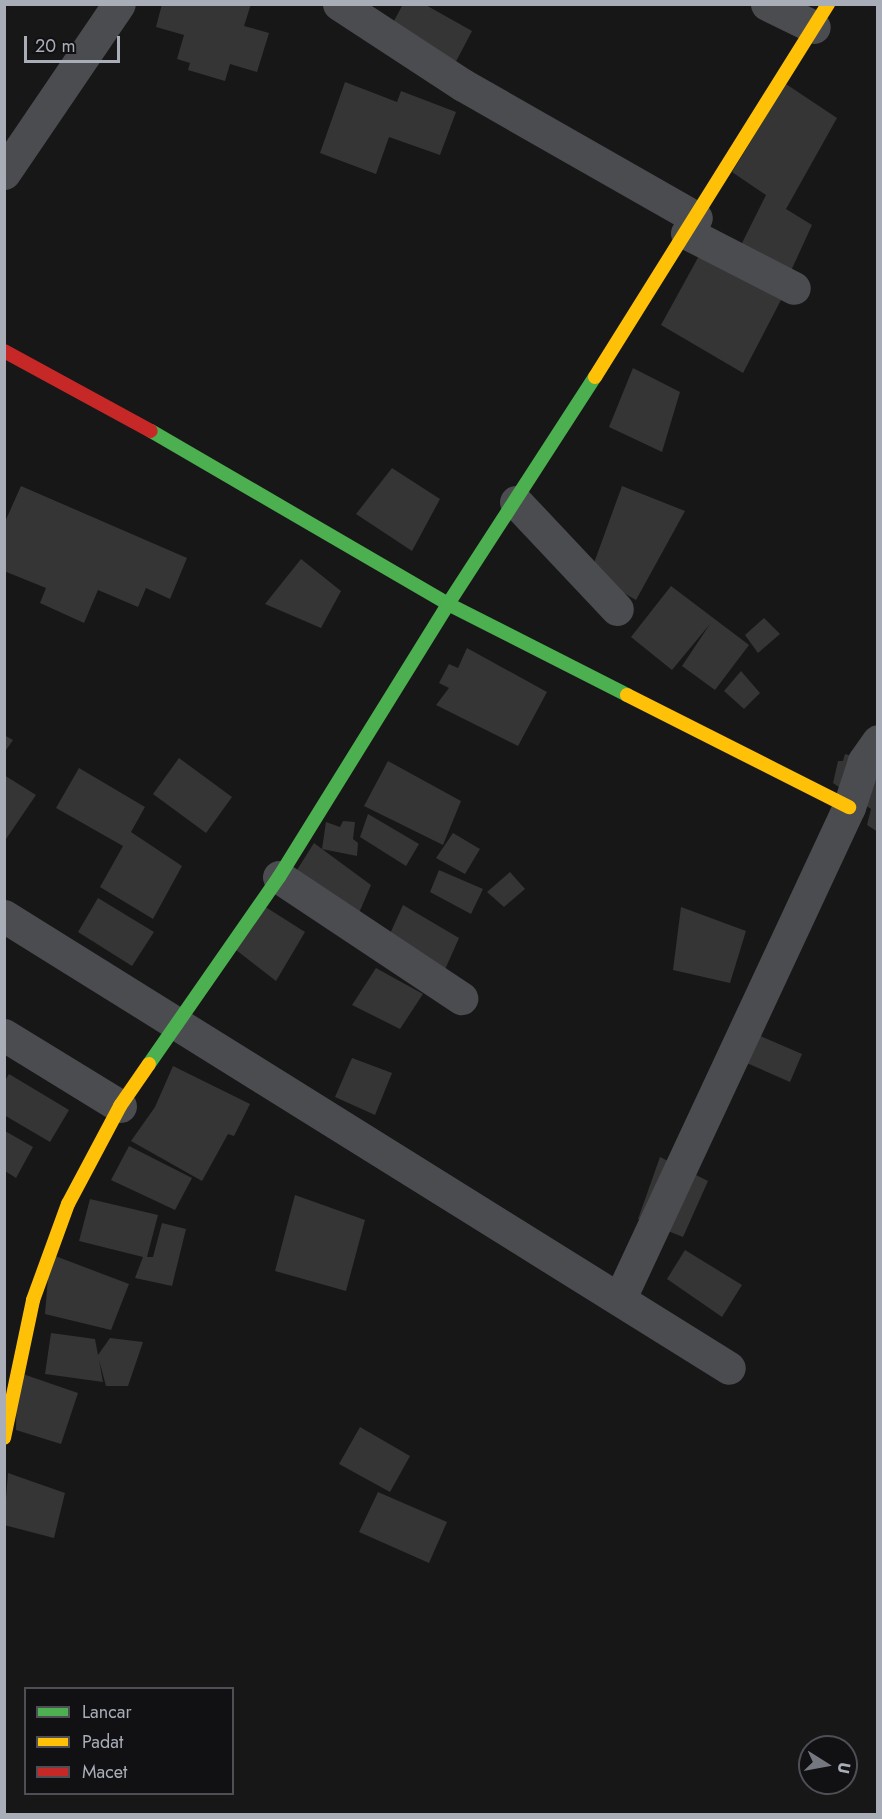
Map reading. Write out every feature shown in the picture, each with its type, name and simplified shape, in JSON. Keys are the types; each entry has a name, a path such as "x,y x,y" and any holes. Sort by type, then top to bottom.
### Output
{"street":[{"path":"4,173 119,4"},
{"path":"339,4 463,85 794,288"},
{"path":"4,1438 33,1300 68,1204 120,1107 279,877 448,604 516,502 821,16 767,4"},
{"path":"4,351 200,457 448,604 849,807"},
{"path":"516,502 618,609"},
{"path":"620,1298 849,807 864,761 878,741"},
{"path":"279,877 461,999"},
{"path":"4,916 729,1368"},
{"path":"4,1035 120,1107"}],"building":[{"path":"162,4 251,4 244,26 269,33 257,72 230,64 225,81 188,70 190,63 177,59 184,35 156,27"},
{"path":"403,4 424,4 472,31 451,71 386,36"},
{"path":"345,82 397,102 401,91 456,112 440,155 389,137 376,174 320,153"},
{"path":"786,84 837,118 786,209 812,225 790,273 738,251 766,195 732,172"},
{"path":"700,254 781,300 743,373 661,325"},
{"path":"633,368 680,392 662,452 609,427"},
{"path":"392,468 440,499 412,551 356,514"},
{"path":"21,486 187,558 170,599 146,588 138,607 98,590 84,623 40,603 46,588 4,571 4,524"},
{"path":"622,486 685,511 636,600 590,574"},
{"path":"301,559 341,591 321,628 265,604"},
{"path":"671,586 749,645 715,690 682,666 710,624 672,670 631,637"},
{"path":"764,618 780,634 758,653 745,635"},
{"path":"467,648 547,692 518,746 436,705 449,688 439,683 449,664 458,668"},
{"path":"741,671 760,693 744,709 724,691"},
{"path":"4,735 13,740 4,753"},
{"path":"845,754 859,758 878,772 878,832 867,825 871,809 833,783 838,761 843,761"},
{"path":"179,758 232,797 206,833 153,794"},
{"path":"388,761 461,801 443,845 364,806"},
{"path":"79,768 145,807 131,832 182,866 153,919 100,887 123,846 56,808"},
{"path":"4,775 36,795 4,842"},
{"path":"368,814 419,844 406,866 360,837"},
{"path":"343,821 355,822 353,839 358,843 357,856 322,849 326,822 340,827"},
{"path":"453,833 480,849 465,874 436,858"},
{"path":"314,843 371,885 356,920 292,878"},
{"path":"439,870 483,889 471,914 430,892"},
{"path":"510,872 525,889 504,907 487,892"},
{"path":"98,898 154,932 132,966 78,932"},
{"path":"403,905 459,938 439,983 384,947"},
{"path":"264,906 305,932 276,981 236,950"},
{"path":"681,907 746,931 730,983 673,970"},
{"path":"376,968 423,994 400,1029 352,1005"},
{"path":"751,1032 802,1054 790,1082 740,1060"},
{"path":"352,1058 392,1073 375,1115 335,1097"},
{"path":"173,1066 250,1104 234,1136 228,1134 202,1181 131,1141 155,1107"},
{"path":"9,1074 69,1110 50,1142 4,1115 4,1082"},
{"path":"5,1131 33,1147 16,1178 5,1171"},
{"path":"129,1146 192,1178 175,1210 111,1180"},
{"path":"660,1157 708,1181 683,1237 638,1219"},
{"path":"295,1195 365,1220 346,1291 275,1271"},
{"path":"90,1199 158,1215 147,1257 153,1257 162,1223 186,1229 172,1286 135,1278 143,1257 79,1241"},
{"path":"685,1250 742,1285 722,1317 667,1279"},
{"path":"50,1254 129,1284 111,1330 45,1314"},
{"path":"51,1333 95,1339 98,1355 110,1338 143,1342 128,1386 106,1386 99,1360 103,1382 45,1374"},
{"path":"17,1372 78,1393 61,1444 16,1430"},
{"path":"360,1427 410,1456 390,1492 339,1464"},
{"path":"8,1473 65,1493 54,1538 4,1525"},
{"path":"378,1492 447,1522 429,1563 359,1532"}],"traffic: fast":[{"path":"149,1064 279,877 448,604 595,377"},
{"path":"151,431 448,604 627,695"}],"traffic: slow":[{"path":"595,377 828,4"},
{"path":"627,695 849,807"},
{"path":"4,1438 33,1300 68,1204 120,1106 149,1064"}],"traffic: jam":[{"path":"4,351 151,431"}]}
